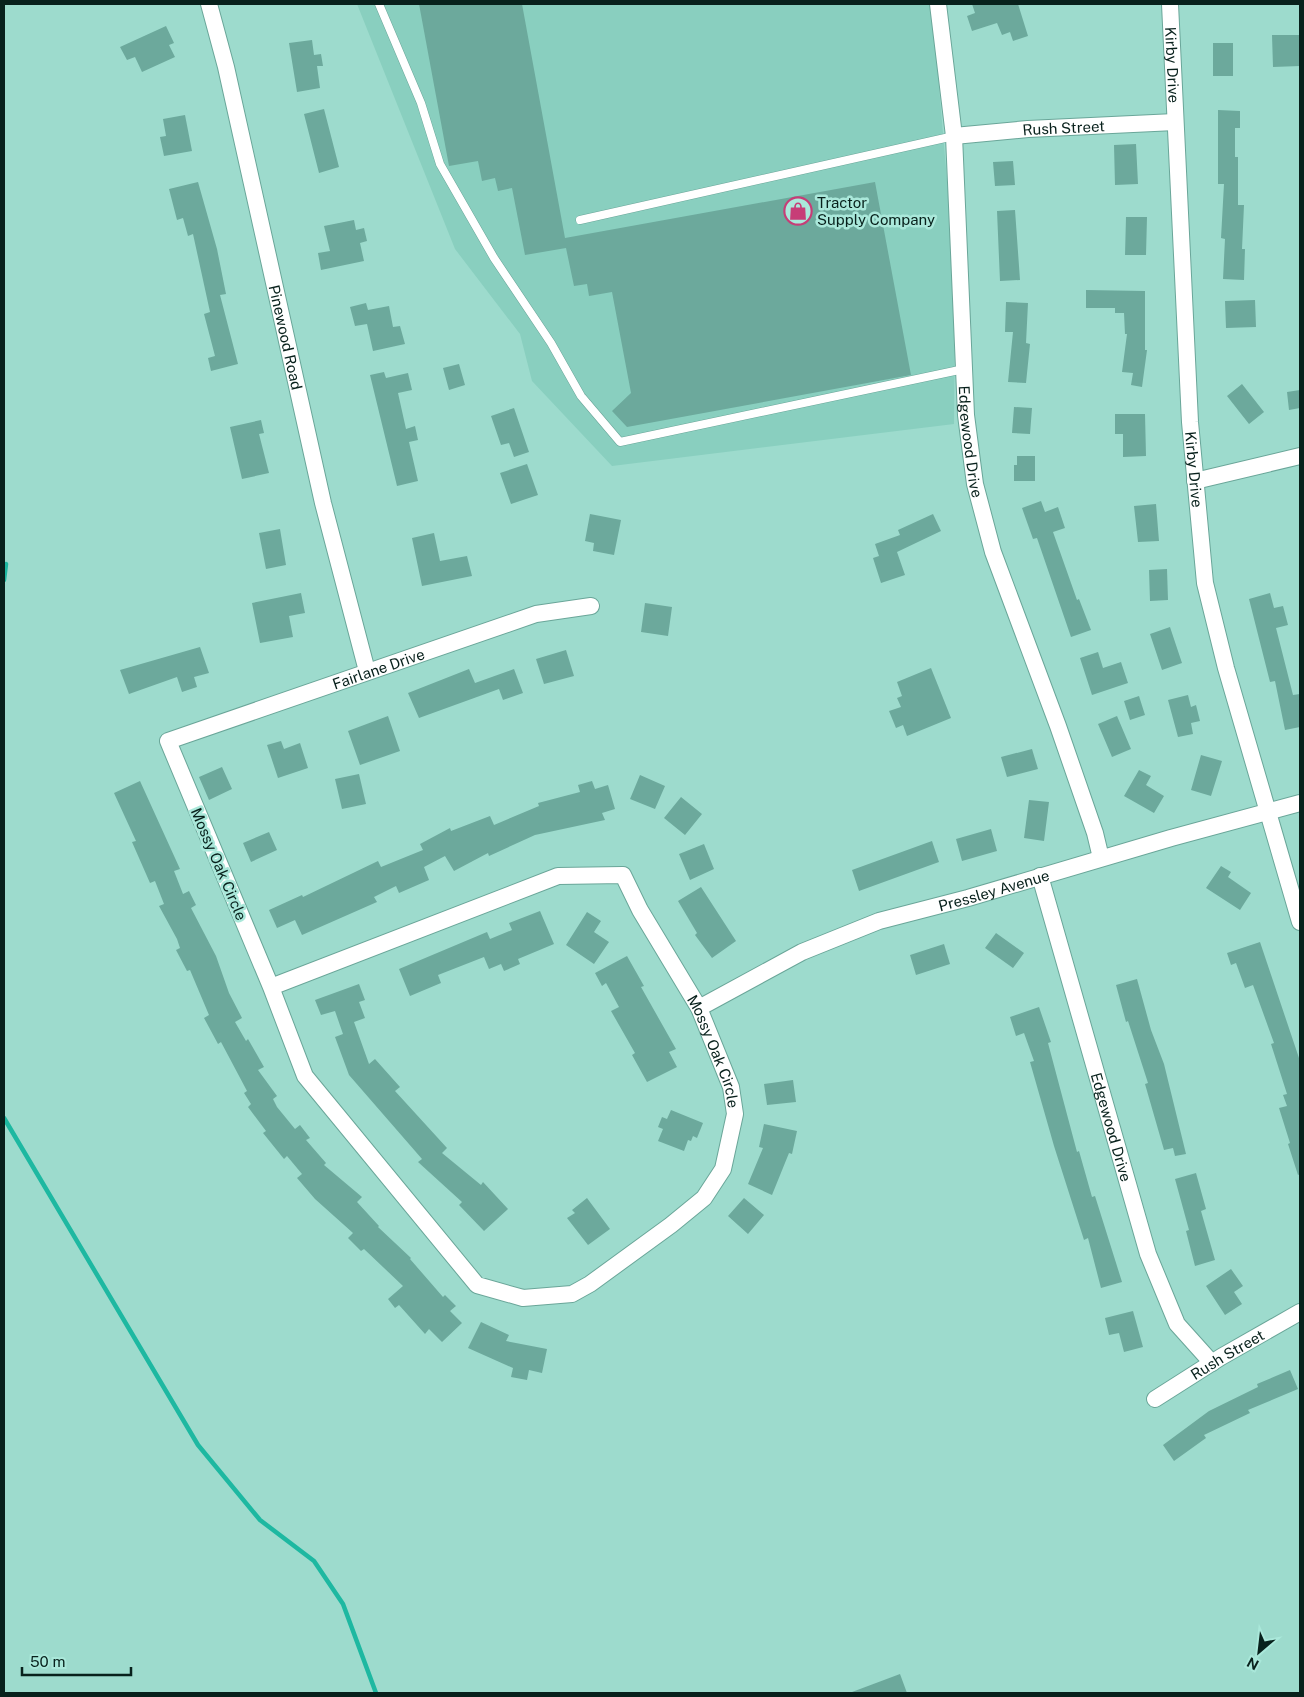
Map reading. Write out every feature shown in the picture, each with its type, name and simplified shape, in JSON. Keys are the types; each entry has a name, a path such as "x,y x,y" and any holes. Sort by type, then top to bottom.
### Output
{"street":[{"name":"Pinewood Road","path":"209,4 226,66 323,503 367,670"},
{"name":"Edgewood Drive","path":"938,4 954,136 967,433 975,484 994,552 1058,726 1095,833 1101,858"},
{"name":"Kirby Drive","path":"1170,4 1195,480 1205,583 1226,668 1300,922"},
{"name":"Rush Street","path":"954,136 1028,129 1175,122"},
{"path":"1195,480 1300,456"},
{"name":"Fairlane Drive","path":"168,740 367,670 536,614 591,606"},
{"name":"Mossy Oak Circle","path":"168,740 271,987 305,1076 386,1177 477,1285 523,1298 572,1294 590,1284 671,1225 704,1198 723,1169 735,1114 731,1087 699,1008 640,910 624,875 558,876 271,987"},
{"name":"Pressley Avenue","path":"699,1008 802,952 880,921 968,898 1101,858 1300,803"},
{"name":"Edgewood Drive","path":"1040,876 1148,1254 1170,1310 1178,1324 1212,1363"},
{"name":"Rush Street","path":"1155,1399 1212,1363 1300,1312"}],"lane":[{"path":"379,4 421,103 440,164 494,258 551,343 581,396 620,442 964,369"},
{"path":"580,220 954,136"}],"shaded area":[{"path":"357,4 932,4 949,204 955,315 954,424 612,466 532,381 520,334 455,249"}],"building":[{"path":"419,4 522,4 565,238 875,182 911,375 627,427 612,411 631,393 612,292 589,296 587,284 574,286 566,248 525,255 512,188 498,191 495,178 482,181 478,161 449,166"},
{"path":"972,4 1018,4 1028,36 1013,41 1010,32 1002,35 997,23 972,31 967,16 975,13"},
{"path":"166,26 174,43 169,45 175,57 142,72 135,57 127,60 120,47"},
{"path":"1272,35 1300,35 1300,66 1273,67"},
{"path":"312,40 314,55 321,54 323,66 317,66 320,88 297,92 289,43"},
{"path":"1213,43 1233,43 1233,76 1213,76"},
{"path":"324,109 339,167 319,173 304,114"},
{"path":"1218,110 1240,111 1240,128 1235,128 1235,157 1238,157 1238,205 1244,205 1242,249 1245,249 1244,280 1223,279 1225,239 1221,238 1224,184 1218,184"},
{"path":"185,115 192,151 164,156 160,137 166,136 163,119"},
{"path":"1136,144 1138,184 1115,185 1114,145"},
{"path":"1013,161 1015,185 995,186 993,162"},
{"path":"198,182 217,249 226,294 220,295 238,364 211,371 208,358 215,356 204,314 210,312 193,234 188,236 183,218 177,220 169,189"},
{"path":"1015,210 1020,280 1000,281 997,211"},
{"path":"1126,217 1147,217 1146,255 1125,255"},
{"path":"354,220 356,230 364,228 367,241 360,243 364,261 321,270 318,253 330,251 324,226"},
{"path":"1086,290 1145,291 1145,350 1147,350 1142,387 1131,385 1133,373 1122,372 1127,334 1125,334 1124,313 1115,313 1115,308 1086,308"},
{"path":"1255,300 1256,327 1226,328 1225,301"},
{"path":"1006,302 1028,303 1026,343 1030,344 1026,383 1008,382 1013,332 1005,332"},
{"path":"366,303 368,310 389,306 393,327 400,326 405,344 373,351 367,324 355,326 350,307"},
{"path":"459,364 465,385 449,390 443,368"},
{"path":"384,372 386,378 408,373 412,390 398,393 406,429 415,426 418,440 409,442 418,481 397,486 370,375"},
{"path":"1242,384 1264,412 1249,424 1227,396"},
{"path":"1300,390 1300,408 1289,410 1287,392"},
{"path":"1014,407 1032,408 1030,434 1012,433"},
{"path":"514,408 529,452 514,457 509,443 501,445 491,416"},
{"path":"1115,414 1145,414 1146,456 1123,457 1123,434 1115,434"},
{"path":"261,420 264,433 259,434 269,473 242,479 230,427"},
{"path":"1017,456 1035,456 1035,481 1014,481 1014,465 1017,465"},
{"path":"527,464 538,495 511,504 500,473"},
{"path":"1041,501 1045,512 1058,507 1065,528 1053,532 1077,600 1079,599 1091,630 1071,637 1037,538 1033,539 1022,508"},
{"path":"1156,504 1159,541 1138,542 1134,506"},
{"path":"590,514 621,520 614,555 593,551 594,543 585,541"},
{"path":"933,514 941,531 897,552 905,575 881,583 873,558 879,556 875,544 900,535 898,530"},
{"path":"280,529 286,565 266,569 259,533"},
{"path":"434,533 440,561 467,556 472,576 422,586 412,538"},
{"path":"1167,569 1168,600 1150,601 1149,570"},
{"path":"301,593 305,613 289,616 293,637 260,643 252,603"},
{"path":"1270,593 1274,608 1283,606 1288,625 1276,628 1293,695 1300,694 1300,727 1285,730 1275,681 1270,682 1249,599"},
{"path":"645,603 672,607 668,636 641,632"},
{"path":"1170,627 1182,663 1162,670 1150,634"},
{"path":"200,647 209,673 194,677 197,687 182,692 177,677 129,694 120,670"},
{"path":"566,650 574,676 544,684 536,659"},
{"path":"1098,652 1103,668 1121,662 1128,683 1092,695 1080,658"},
{"path":"931,668 951,718 907,736 903,725 896,728 889,711 901,707 897,698 902,696 897,682"},
{"path":"469,669 475,683 514,669 523,693 503,700 499,689 419,718 408,693"},
{"path":"1188,695 1191,707 1196,705 1200,721 1191,723 1193,734 1178,737 1168,700"},
{"path":"1139,696 1145,715 1130,720 1124,701"},
{"path":"388,716 400,751 360,765 348,731"},
{"path":"1117,716 1131,749 1112,757 1098,724"},
{"path":"281,741 284,749 300,743 308,768 278,778 267,745"},
{"path":"1032,749 1038,769 1007,777 1001,757"},
{"path":"1201,755 1222,761 1211,796 1191,790"},
{"path":"222,767 232,789 209,800 199,777"},
{"path":"1139,770 1151,776 1146,785 1164,796 1154,813 1124,796"},
{"path":"359,774 366,804 342,809 335,779"},
{"path":"640,775 665,786 655,809 630,799"},
{"path":"140,781 180,869 174,871 183,894 189,891 196,905 191,908 216,956 229,993 242,1018 235,1022 246,1041 248,1039 264,1067 258,1070 277,1096 273,1099 277,1107 295,1129 300,1125 310,1138 306,1140 326,1163 324,1165 362,1197 357,1202 378,1227 411,1258 443,1297 445,1295 456,1306 450,1311 462,1323 442,1342 429,1329 425,1334 399,1305 395,1308 388,1299 403,1286 364,1249 361,1251 348,1238 353,1233 315,1199 297,1178 302,1174 287,1156 284,1159 263,1133 266,1131 248,1107 251,1104 244,1093 247,1091 221,1042 218,1044 204,1018 209,1015 190,970 187,971 176,950 180,948 159,906 164,904 155,881 150,883 132,842 136,841 114,793"},
{"path":"592,781 595,789 608,785 615,809 602,813 605,820 535,835 489,856 488,853 454,871 445,856 424,867 429,880 399,893 396,886 374,897 377,902 302,935 295,920 277,928 269,910 302,895 303,897 378,861 381,867 423,850 420,844 450,828 451,831 490,816 494,825 539,806 538,803 580,792 578,785"},
{"path":"681,797 702,814 685,835 664,818"},
{"path":"1029,800 1049,802 1044,841 1024,838"},
{"path":"991,829 997,851 962,861 956,839"},
{"path":"269,832 277,850 251,862 243,843"},
{"path":"932,841 939,862 859,891 852,870"},
{"path":"704,844 714,869 690,880 679,854"},
{"path":"1221,866 1231,872 1228,877 1251,893 1240,910 1206,888"},
{"path":"701,887 736,941 712,958 695,935 697,933 678,901"},
{"path":"540,911 554,944 518,959 520,964 504,971 501,964 489,969 484,957 438,975 441,983 410,996 399,969 487,932 490,939 512,930 509,923"},
{"path":"587,912 601,921 594,932 609,942 594,964 566,945"},
{"path":"996,933 1024,953 1013,968 985,948"},
{"path":"1260,942 1300,1061 1300,1174 1298,1175 1279,1108 1287,1106 1283,1095 1287,1094 1271,1044 1274,1043 1253,985 1245,988 1236,963 1231,965 1227,953"},
{"path":"944,944 950,964 916,975 910,955"},
{"path":"627,956 644,986 641,987 676,1049 669,1052 677,1067 647,1082 632,1055 635,1053 611,1011 619,1007 606,983 602,986 595,973"},
{"path":"1137,979 1151,1030 1164,1064 1186,1154 1175,1156 1173,1148 1164,1150 1145,1084 1148,1083 1128,1021 1126,1022 1116,985"},
{"path":"359,984 365,1000 359,1002 365,1018 354,1022 369,1064 375,1059 400,1087 395,1091 447,1148 442,1153 481,1185 483,1182 508,1209 484,1231 459,1205 462,1202 418,1162 422,1159 349,1075 335,1037 343,1034 335,1011 321,1015 315,1000"},
{"path":"1039,1007 1051,1042 1048,1043 1077,1152 1079,1151 1092,1197 1095,1196 1122,1282 1101,1288 1088,1238 1084,1240 1054,1146 1030,1062 1034,1061 1024,1033 1016,1036 1010,1017"},
{"path":"793,1080 796,1102 767,1105 764,1084"},
{"path":"671,1110 703,1123 697,1138 693,1136 691,1141 688,1140 684,1151 658,1141 663,1129 658,1127 662,1117 667,1119"},
{"path":"764,1124 797,1131 792,1154 789,1153 772,1195 748,1184 763,1148 759,1147"},
{"path":"1196,1173 1206,1209 1201,1211 1215,1260 1195,1266 1186,1231 1189,1230 1175,1179"},
{"path":"587,1198 610,1229 588,1245 567,1218 575,1213 572,1210"},
{"path":"744,1198 764,1215 748,1234 728,1216"},
{"path":"1231,1269 1243,1286 1234,1292 1242,1304 1225,1315 1206,1286"},
{"path":"1133,1311 1143,1347 1124,1352 1119,1333 1109,1335 1105,1318"},
{"path":"481,1322 509,1335 506,1341 547,1349 542,1373 529,1370 527,1380 511,1377 513,1368 468,1348"},
{"path":"1290,1370 1298,1389 1248,1410 1250,1413 1204,1435 1206,1438 1174,1461 1163,1445 1209,1411 1258,1387 1257,1384"},
{"path":"900,1674 907,1693 852,1692"}],"waterway":[{"path":"4,580 6,564"},
{"path":"4,1118 198,1445 260,1520 314,1561 343,1604 376,1693"}],"place":[{"name":"Tractor Supply Company","path":"798,211"}]}
